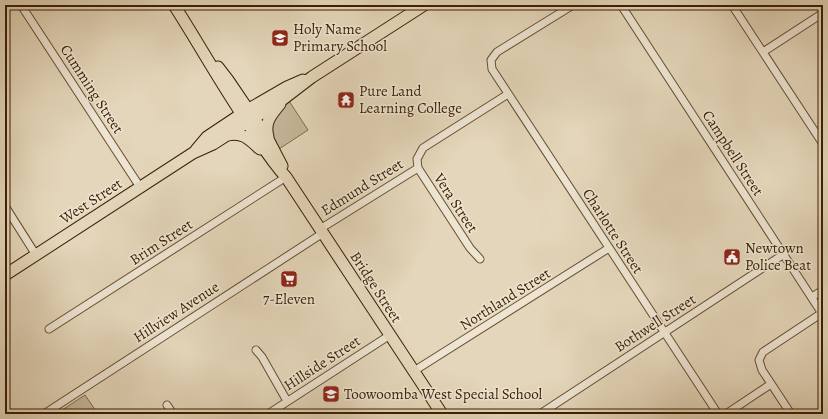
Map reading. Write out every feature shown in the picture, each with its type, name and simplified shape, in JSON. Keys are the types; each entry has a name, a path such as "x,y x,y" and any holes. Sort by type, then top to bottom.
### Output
{"main road":[{"name":"Bridge Street","path":"174,5 202,48 228,80 274,164 286,177 442,414"},
{"name":"West Street","path":"193,153 207,137 292,93 312,77 421,6"},
{"name":"West Street","path":"5,275 193,153 228,135 248,116 287,87 312,77"},
{"path":"268,139 266,128 268,121 279,105 292,93"},
{"name":"Bridge Street","path":"248,116 268,139 286,177"},
{"path":"228,135 237,134 245,137 260,148 274,164"}],"street":[{"name":"Cumming Street","path":"21,5 140,187"},
{"name":"Charlotte Street","path":"573,5 497,52 491,60 492,69 718,414"},
{"name":"Campbell Street","path":"621,5 822,314"},
{"path":"732,5 823,144"},
{"path":"763,52 823,13"},
{"name":"Edmund Street","path":"417,159 423,148 508,94"},
{"name":"Vera Street","path":"417,159 418,168 470,248 480,259"},
{"name":"Edmund Street","path":"322,231 418,168"},
{"name":"Brim Street","path":"49,329 286,177"},
{"path":"5,206 36,255"},
{"name":"Hillview Avenue","path":"44,414 322,231"},
{"name":"Northland Street","path":"414,371 609,248"},
{"name":"Bothwell Street","path":"540,414 784,254"},
{"path":"812,297 823,290"},
{"path":"791,414 762,370 758,360 763,352 822,314"},
{"name":"Hillside Street","path":"268,414 390,335"},
{"path":"256,350 262,357 287,401"},
{"path":"726,414 771,384"},
{"path":"167,405 173,414"}],"shaded area":[{"path":"289,101 308,130 279,149 272,137 272,121"},
{"path":"85,395 98,414 56,414"}],"place":[{"name":"Holy Name Primary School","path":"280,38"},
{"name":"Pure Land Learning College","path":"346,100"},
{"name":"Newtown Police Beat","path":"732,257"},
{"name":"7-Eleven","path":"289,279"},
{"name":"Toowoomba West Special School","path":"331,394"}]}
